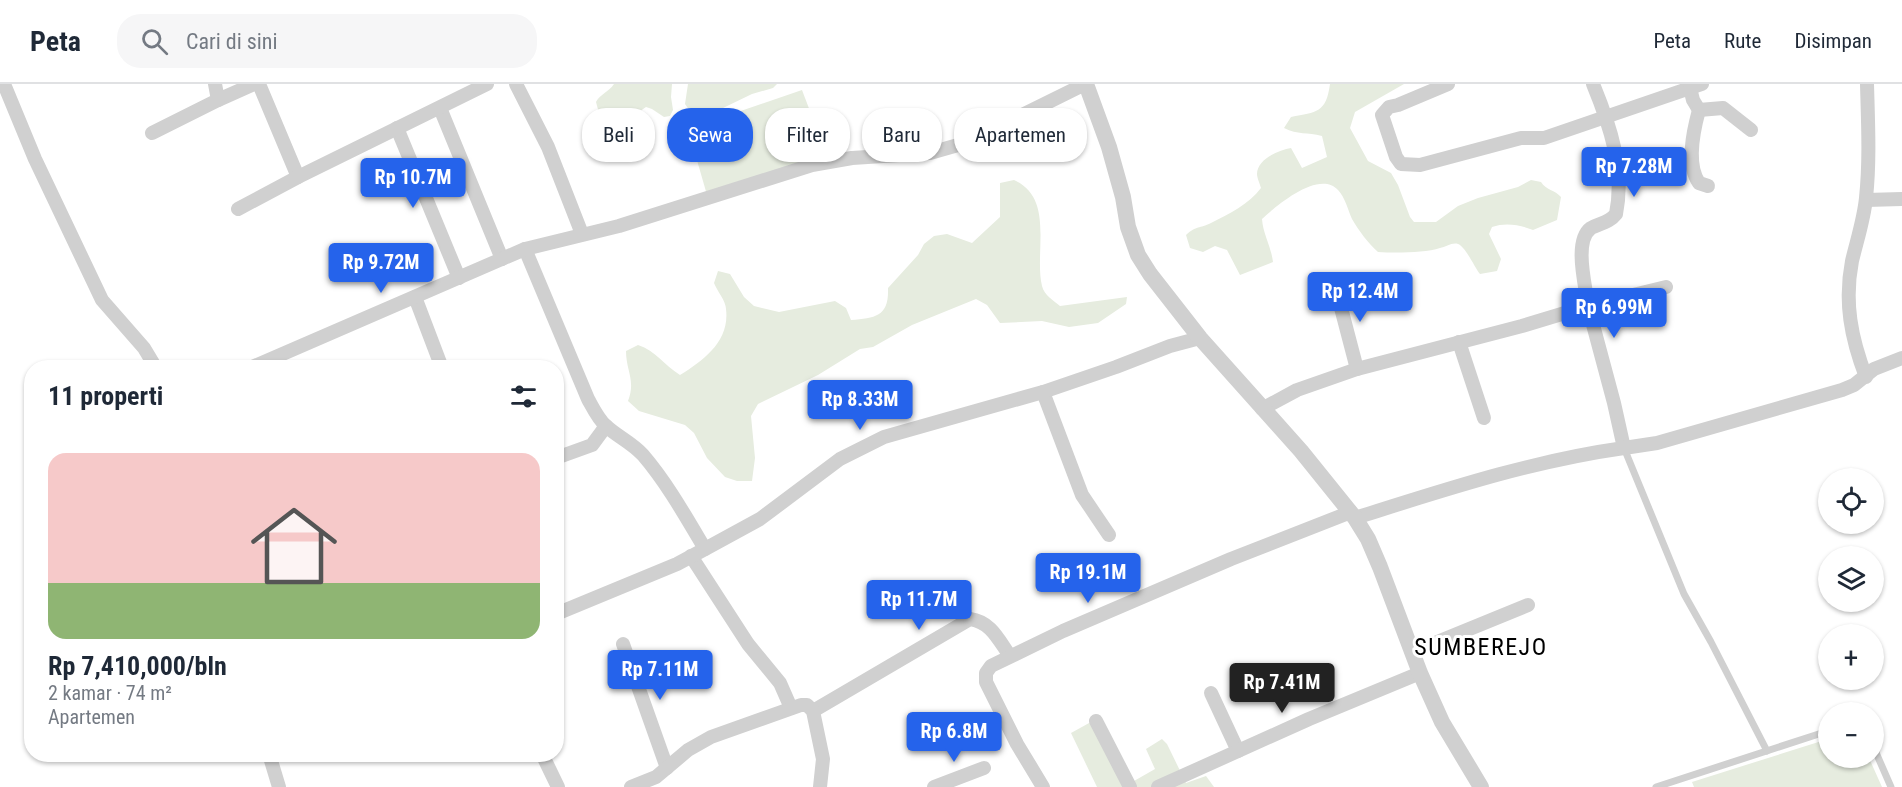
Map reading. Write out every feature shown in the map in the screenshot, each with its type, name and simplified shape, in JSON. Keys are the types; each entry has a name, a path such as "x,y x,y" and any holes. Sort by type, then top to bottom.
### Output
{"street":[{"path":"4,84 35,159 102,300 144,348 151,360"},
{"path":"215,84 218,100"},
{"path":"152,133 254,84"},
{"path":"259,84 298,177"},
{"path":"238,209 487,84"},
{"path":"516,84 548,147 582,234"},
{"path":"269,360 525,249 619,226 812,165 852,158 930,153 958,145 1086,84 1109,147 1123,197 1128,227 1138,255 1149,274 1200,338 1301,451 1353,515 1368,539 1420,673 1442,722 1481,787"},
{"path":"1448,84 1389,107 1382,115 1396,157 1401,164 1420,165 1521,138 1544,138 1696,86 1698,110 1694,127 1692,174 1699,183 1708,186"},
{"path":"1593,84 1607,117 1615,151 1618,204 1616,214 1612,219 1592,228 1584,235 1581,254 1588,306 1624,448"},
{"path":"1866,377 1856,351 1848,314 1848,289 1866,200 1869,146 1867,84"},
{"path":"440,108 502,259"},
{"path":"1698,110 1723,108 1751,130"},
{"path":"397,129 459,278"},
{"path":"1866,200 1902,199"},
{"path":"525,249 588,399 606,426 631,442 645,457 705,549"},
{"path":"1335,285 1357,369"},
{"path":"1262,409 1297,390 1357,369 1666,287"},
{"path":"415,297 439,360"},
{"path":"564,611 677,564 705,549 760,519 840,459 884,437 1043,392 1170,346 1200,338"},
{"path":"1459,342 1484,418"},
{"path":"1043,787 1017,744 986,682 986,673 991,666 1010,656 1231,559 1353,515 1489,476 1577,454 1656,443 1842,390 1854,385 1874,369 1902,358"},
{"path":"1043,392 1066,459 1082,495 1109,535"},
{"path":"564,455 592,445 606,426"},
{"path":"691,556 748,644 780,683 791,708"},
{"path":"1413,652 1528,605"},
{"path":"813,711 970,619 982,621 987,625 1010,656"},
{"path":"623,644 667,768"},
{"path":"1158,787 1420,673"},
{"path":"1211,693 1238,751"},
{"path":"630,787 658,782 667,768 687,750 711,737 791,708 807,705 813,711 823,759 820,787"},
{"path":"1096,721 1130,787"},
{"path":"271,762 279,787"},
{"path":"546,762 558,787"},
{"path":"934,787 984,768"}],"lane":[{"path":"1624,448 1684,594 1767,751"},
{"path":"1656,787 1818,734"},
{"path":"1882,768 1890,787"}],"shaded area":[{"path":"614,84 672,84 673,108 667,108 667,116 664,117 655,111 655,108 598,108 596,102"},
{"path":"688,84 777,84 773,88 752,94 723,108 688,108 685,104"},
{"path":"1330,84 1404,84 1355,112 1350,128 1368,161 1391,173 1414,222 1436,222 1458,206 1518,187 1531,180 1541,182 1561,197 1557,220 1533,230 1513,225 1492,227 1489,234 1501,259 1497,271 1480,274 1467,253 1458,244 1418,252 1378,252 1367,241 1352,219 1338,190 1330,185 1320,184 1298,192 1262,219 1273,262 1240,275 1227,250 1215,246 1203,252 1190,248 1186,235 1232,212 1256,194 1261,188 1257,176 1258,169 1270,156 1291,148 1302,168 1327,157 1322,136 1294,132 1284,128 1291,117 1319,110 1326,101"},
{"path":"802,90 809,108 765,108 765,162 809,162 707,195 698,162 753,162 753,108 749,108"},
{"path":"1014,180 1027,188 1035,199 1039,212 1040,272 1042,286 1047,295 1060,306 1127,297 1126,304 1098,323 1069,327 1042,321 1000,323 987,305 976,299 912,325 873,347 860,349 818,375 758,404 751,416 755,458 752,481 737,481 725,477 707,458 694,433 685,425 639,411 628,401 631,381 626,351 638,345 655,354 680,375 706,356 720,340 724,331 726,309 714,283 718,271 730,274 744,297 754,306 779,312 835,301 846,308 851,320 874,316 879,314 886,305 888,288 918,255 924,244 934,236 947,234 972,243 1000,217 1000,183"},
{"path":"1100,717 1134,781 1155,769 1146,749 1162,739 1167,744 1186,783 1206,776 1214,787 1097,787 1071,733"},
{"path":"1818,742 1818,768 1873,768 1882,787 1694,787 1692,782"}],"district":[{"name":"SUMBEREJO","path":"1481,647"}]}
